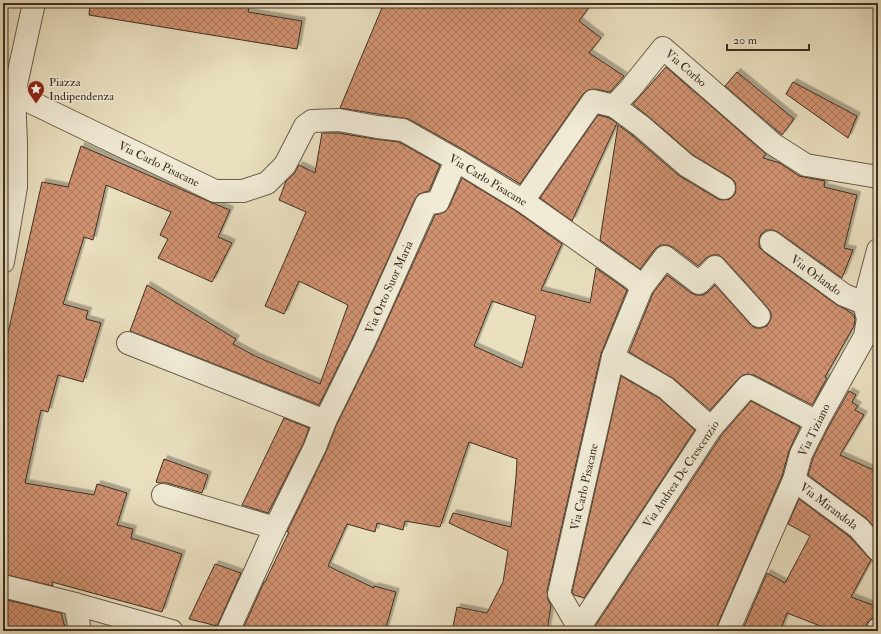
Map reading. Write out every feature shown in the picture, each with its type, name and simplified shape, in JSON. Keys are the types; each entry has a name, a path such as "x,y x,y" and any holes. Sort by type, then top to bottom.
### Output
{"street":[{"path":"3,262 16,187 9,145 14,94 34,3"},
{"name":"Via Corbo","path":"614,106 630,89 663,48 773,144 806,165 878,177"},
{"name":"Via Carlo Pisacane","path":"14,94 215,191 243,190 267,183 286,165 306,126 312,121 339,120 377,128 403,130 523,201 632,278 642,287 613,358 559,594 578,629"},
{"path":"523,201 593,101 614,106 641,126 686,165 724,188"},
{"name":"Via Orto Suor Maria","path":"228,631 275,528 315,447 325,421 364,342 426,204 438,202 456,160"},
{"name":"Via Orlando","path":"771,242 844,295 864,303"},
{"name":"Via Tiziano","path":"728,631 794,480 801,454 865,336 868,319 864,303 878,250"},
{"path":"642,287 665,257 699,283 715,268 759,316"},
{"path":"128,343 325,421"},
{"path":"613,358 666,388 711,428"},
{"name":"Via Andrea De Crescenzio","path":"578,629 711,428 748,386 817,422"},
{"name":"Via Mirandola","path":"794,480 859,528 878,550"},
{"path":"163,495 275,528"},
{"path":"3,586 172,631"},
{"path":"75,604 80,631"}],"building":[{"path":"90,3 250,3 248,12 302,21 297,49 89,15"},
{"path":"384,3 592,3 579,21 601,38 589,53 624,76 610,92 595,89 588,90 583,94 520,184 409,119 340,108"},
{"path":"666,67 766,154 763,158 780,163 799,176 825,181 824,187 857,195 844,248 853,250 842,278 778,232 766,230 761,234 759,240 759,247 764,252 837,305 854,315 854,326 825,377 827,378 812,405 754,375 748,374 739,378 710,410 674,379 629,352 653,293 667,275 696,295 703,295 715,285 755,328 767,326 771,319 771,313 768,308 719,255 712,255 706,258 698,266 673,247 661,245 655,249 640,269 600,240 618,125 678,175 718,199 730,199 735,194 735,182 731,178 693,155 633,104"},
{"path":"737,72 794,119 782,135 725,86"},
{"path":"793,82 857,116 848,138 786,94"},
{"path":"598,115 609,118 617,123 572,221 540,198"},
{"path":"322,133 338,133 399,142 440,165 429,191 419,194 415,199 353,337 319,405 130,331 147,285 236,339 233,344 255,356 320,384 348,305 299,281 284,314 265,306 306,212 279,200 286,181 294,174 299,165 315,173"},
{"path":"81,146 230,210 218,237 232,243 212,282 158,258 168,239 160,235 171,212 106,185 93,240 84,237 63,304 88,311 86,319 101,323 83,382 58,375 48,412 41,410 25,483 94,495 97,484 127,493 117,525 133,529 131,538 182,554 162,612 52,582 53,586 3,574 3,355 42,182 68,187"},
{"path":"462,178 516,211 562,244 541,290 590,303 596,268 627,290 601,354 547,591 548,600 551,605 547,631 452,631 457,607 487,613 503,582 508,551 449,523 453,513 511,527 516,477 517,459 469,442 440,527 405,521 403,530 377,523 375,532 347,524 328,566 374,588 374,586 396,592 385,631 242,631 435,215 445,212 449,207","holes":["492,301 536,316 522,368 474,346"]},
{"path":"621,376 659,398 695,430 584,598 574,595 572,592"},
{"path":"849,391 856,395 852,402 858,406 855,410 864,415 840,455 878,472 878,531 866,518 808,475 813,458"},
{"path":"751,401 800,427 789,451 782,476 716,631 592,631 721,436"},
{"path":"284,418 309,428 304,442 268,513 242,505"},
{"path":"164,459 208,475 202,493 167,483 156,482"},
{"path":"799,499 850,537 871,560 851,597 878,607 875,617 867,623 865,631 833,631 787,613 780,631 742,631 767,573 785,583 810,536 788,524"},
{"path":"215,564 241,573 217,626 189,619"},
{"path":"3,599 61,613 66,631 3,631"}],"place":[{"name":"Piazza Indipendenza","path":"36,104"}]}
